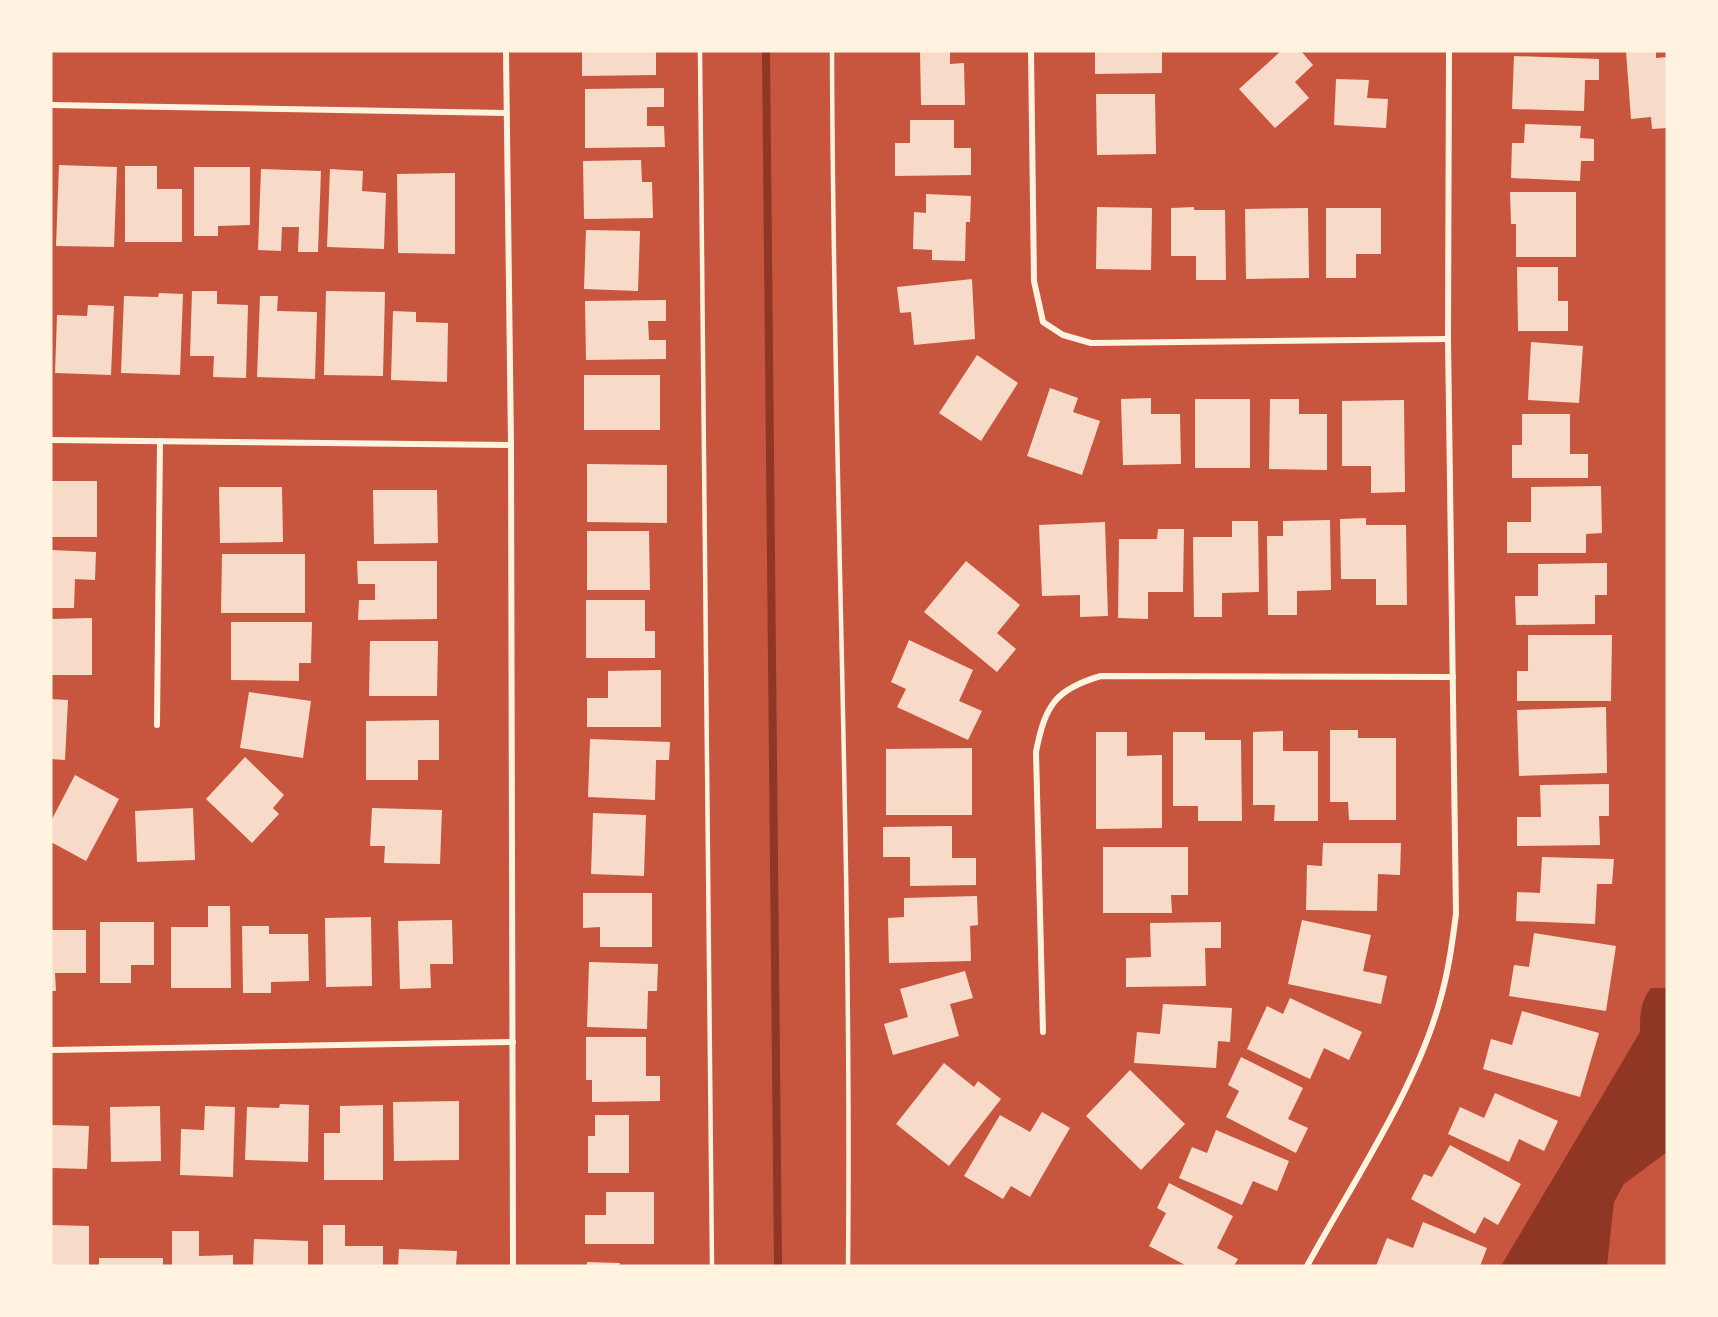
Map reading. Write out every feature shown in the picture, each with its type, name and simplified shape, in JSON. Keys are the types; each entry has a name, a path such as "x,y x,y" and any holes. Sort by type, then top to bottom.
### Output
{"street":[{"path":"506,51 511,445 513,1266"},
{"path":"1031,51 1034,281 1043,322 1063,335 1091,343 1448,339"},
{"path":"1306,1266 1407,1083 1439,1007 1449,966 1456,914 1448,339 1449,51"},
{"path":"51,105 506,113"},
{"path":"51,440 511,445"},
{"path":"157,725 160,441"},
{"path":"1043,1032 1036,752 1041,725 1051,705 1075,684 1101,676 1454,677"},
{"path":"51,1050 513,1042"}],"lane":[{"path":"700,51 712,1266"},
{"path":"832,51 832,235 844,716 848,1266"}],"shaded area":[{"path":"1651,988 1667,988 1667,1152 1624,1184 1614,1202 1607,1266 1501,1266 1640,1032 1643,1004"}],"building":[{"path":"582,51 656,51 656,75 582,76"},
{"path":"920,51 950,51 950,64 964,63 965,105 921,105"},
{"path":"1095,51 1162,51 1162,73 1095,74"},
{"path":"1281,51 1301,51 1313,65 1295,82 1309,98 1275,128 1239,89"},
{"path":"1626,51 1656,51 1656,58 1667,57 1667,128 1652,129 1651,117 1631,119"},
{"path":"1514,56 1599,59 1599,80 1585,80 1584,111 1512,109"},
{"path":"1336,79 1369,80 1367,98 1388,99 1386,128 1334,125"},
{"path":"664,88 664,107 647,107 647,126 664,126 665,147 585,148 585,89"},
{"path":"1096,94 1155,94 1156,154 1097,155"},
{"path":"910,120 954,120 954,148 971,148 971,175 895,176 895,143 910,143"},
{"path":"1525,124 1581,126 1580,138 1594,139 1594,161 1581,161 1580,181 1511,178 1512,143 1524,143"},
{"path":"641,160 642,182 652,182 653,218 584,219 583,161"},
{"path":"59,165 117,167 114,247 56,246"},
{"path":"125,166 157,166 157,189 182,189 182,242 125,242"},
{"path":"194,167 250,167 250,225 218,226 218,236 194,236"},
{"path":"261,169 321,171 318,252 298,252 299,227 282,227 281,251 258,250"},
{"path":"330,169 363,171 362,191 386,193 384,249 327,247"},
{"path":"455,173 455,254 398,253 397,174"},
{"path":"1510,192 1576,192 1576,257 1516,257 1516,224 1511,224"},
{"path":"926,194 971,196 970,222 966,222 965,261 932,260 932,250 913,249 914,212 926,213"},
{"path":"1097,207 1152,208 1151,270 1096,269"},
{"path":"1194,207 1194,210 1225,210 1226,280 1196,280 1196,256 1171,256 1171,208"},
{"path":"1308,208 1309,278 1246,279 1245,209"},
{"path":"1326,208 1381,208 1381,254 1356,254 1356,278 1326,278"},
{"path":"586,230 640,231 638,291 584,289"},
{"path":"1517,267 1558,267 1558,301 1568,301 1568,331 1518,331"},
{"path":"972,279 975,339 914,345 911,312 900,313 897,287"},
{"path":"192,291 217,291 217,304 248,305 246,378 213,377 214,356 190,356"},
{"path":"326,291 385,292 383,376 324,375"},
{"path":"159,293 183,294 180,375 121,373 124,296 158,297"},
{"path":"260,296 278,296 277,311 317,312 315,379 257,377"},
{"path":"666,300 666,321 648,321 649,340 666,340 666,359 586,360 585,301"},
{"path":"88,305 114,306 111,375 55,373 57,315 87,316"},
{"path":"393,311 416,312 416,322 448,323 447,382 391,380"},
{"path":"1531,342 1583,346 1579,403 1528,400"},
{"path":"977,355 1018,383 981,441 939,413"},
{"path":"584,375 660,375 660,430 584,430"},
{"path":"1050,388 1078,398 1073,412 1100,421 1082,475 1027,456"},
{"path":"1151,398 1151,414 1180,414 1181,464 1123,465 1121,399"},
{"path":"1195,399 1250,399 1250,468 1195,468"},
{"path":"1270,399 1299,399 1299,414 1327,414 1327,470 1269,469"},
{"path":"1404,400 1405,492 1371,493 1371,466 1342,466 1342,401"},
{"path":"1522,414 1570,414 1570,454 1588,454 1588,478 1512,478 1512,445 1522,445"},
{"path":"587,464 667,465 667,523 587,522"},
{"path":"51,481 97,481 97,537 51,537"},
{"path":"1601,486 1602,533 1586,534 1586,553 1507,553 1507,522 1531,522 1531,487"},
{"path":"219,487 282,487 283,542 220,543"},
{"path":"373,490 437,490 438,543 374,544"},
{"path":"1366,518 1366,525 1406,525 1407,605 1376,605 1376,579 1341,579 1340,519"},
{"path":"1330,520 1331,590 1297,591 1297,615 1268,615 1267,536 1283,536 1283,521"},
{"path":"1232,521 1258,521 1259,592 1222,593 1222,617 1194,617 1193,537 1232,537"},
{"path":"1105,522 1108,616 1080,617 1080,595 1042,596 1039,525"},
{"path":"1158,529 1184,529 1183,592 1148,592 1148,619 1118,618 1119,539 1157,539"},
{"path":"587,531 649,531 650,590 587,590"},
{"path":"51,550 96,552 95,580 75,579 74,608 51,608"},
{"path":"222,554 305,554 305,613 221,613"},
{"path":"357,561 437,561 437,619 358,620 359,600 375,600 375,584 358,584"},
{"path":"966,561 1020,605 997,633 1016,649 997,672 924,612"},
{"path":"1607,563 1607,595 1595,595 1595,624 1516,625 1515,596 1538,596 1538,564"},
{"path":"586,600 645,600 645,631 655,631 655,658 586,658"},
{"path":"92,618 92,675 51,675 51,619"},
{"path":"231,622 312,622 311,663 299,663 299,681 231,680"},
{"path":"1528,635 1612,635 1611,701 1517,701 1517,671 1528,671"},
{"path":"909,640 973,670 959,701 982,711 968,740 897,707 906,689 891,682"},
{"path":"370,641 438,641 437,696 369,696"},
{"path":"661,670 661,727 587,727 587,698 608,698 608,671"},
{"path":"249,692 311,701 303,758 240,748"},
{"path":"51,699 68,700 65,760 51,759"},
{"path":"1606,707 1607,773 1519,776 1517,710"},
{"path":"439,720 439,760 418,760 418,780 366,780 366,721"},
{"path":"1330,730 1358,730 1358,738 1396,738 1396,820 1349,820 1348,802 1330,802"},
{"path":"1283,731 1283,751 1318,751 1318,821 1274,821 1275,805 1253,805 1253,732"},
{"path":"1096,732 1127,732 1127,756 1162,755 1162,828 1096,829"},
{"path":"1173,732 1205,732 1205,740 1241,740 1242,821 1198,821 1198,806 1173,806"},
{"path":"590,739 670,742 669,760 656,760 655,800 588,797"},
{"path":"972,748 972,815 886,815 886,749"},
{"path":"245,757 284,795 273,808 279,814 252,843 206,799"},
{"path":"75,775 119,799 86,861 51,842 51,821"},
{"path":"1609,784 1609,816 1599,816 1600,845 1517,846 1517,817 1541,817 1540,785"},
{"path":"193,808 195,860 137,862 135,811"},
{"path":"372,808 442,810 440,864 384,863 385,846 370,846"},
{"path":"593,813 646,815 644,876 591,874"},
{"path":"952,826 952,858 976,858 976,885 910,886 910,857 883,857 883,827"},
{"path":"1323,843 1401,843 1400,875 1378,874 1377,911 1306,910 1307,865 1322,866"},
{"path":"1103,847 1188,847 1188,895 1171,895 1172,913 1103,913"},
{"path":"1542,857 1614,859 1612,884 1597,884 1595,924 1516,921 1517,892 1540,893"},
{"path":"583,893 652,893 652,947 600,947 600,927 583,928"},
{"path":"977,896 978,925 970,926 971,961 889,963 888,918 904,917 904,898"},
{"path":"208,906 230,906 231,988 171,988 171,927 208,927"},
{"path":"371,917 372,986 326,987 325,918"},
{"path":"452,920 453,964 430,964 431,988 400,989 398,921"},
{"path":"1302,920 1371,935 1363,971 1387,976 1381,1004 1288,984"},
{"path":"100,922 154,922 154,965 131,965 131,983 100,983"},
{"path":"1221,922 1221,948 1205,948 1206,986 1126,987 1126,958 1151,957 1150,923"},
{"path":"242,926 269,926 269,934 308,934 309,981 271,982 271,993 243,993"},
{"path":"51,930 86,930 86,973 55,973 56,991 51,991"},
{"path":"1534,933 1616,946 1606,1011 1509,996 1514,965 1529,967"},
{"path":"589,962 658,964 657,991 648,991 647,1029 587,1027"},
{"path":"965,971 973,998 950,1004 959,1036 893,1055 884,1024 908,1017 900,989"},
{"path":"1290,998 1362,1032 1349,1060 1324,1048 1310,1079 1247,1049 1267,1006 1283,1014"},
{"path":"1163,1004 1232,1008 1230,1042 1218,1041 1216,1068 1134,1063 1137,1032 1160,1034"},
{"path":"1522,1011 1599,1033 1580,1097 1483,1069 1491,1039 1512,1045"},
{"path":"586,1037 646,1037 646,1076 660,1076 660,1101 592,1102 592,1080 586,1080"},
{"path":"1241,1057 1303,1088 1288,1119 1308,1128 1296,1153 1226,1117 1239,1091 1228,1085"},
{"path":"944,1063 974,1087 978,1081 1001,1099 949,1166 896,1124"},
{"path":"1130,1070 1185,1124 1141,1170 1086,1116"},
{"path":"1495,1093 1558,1121 1544,1151 1519,1139 1509,1162 1448,1134 1460,1107 1484,1118"},
{"path":"459,1101 459,1160 394,1161 393,1102"},
{"path":"280,1104 309,1105 308,1162 245,1160 247,1107 279,1108"},
{"path":"383,1105 383,1180 324,1180 324,1133 340,1133 340,1106"},
{"path":"160,1106 161,1161 111,1162 110,1107"},
{"path":"205,1106 235,1107 233,1177 180,1175 181,1129 204,1130"},
{"path":"1042,1112 1070,1128 1030,1197 1011,1186 1003,1199 964,1176 1000,1115 1030,1132"},
{"path":"595,1115 629,1115 629,1173 588,1173 588,1136 595,1136"},
{"path":"51,1125 89,1126 87,1169 51,1168"},
{"path":"1216,1130 1289,1161 1277,1191 1253,1181 1242,1205 1179,1178 1192,1147 1207,1153"},
{"path":"1450,1145 1521,1184 1498,1225 1484,1217 1475,1234 1411,1199 1424,1174 1432,1177"},
{"path":"1169,1183 1233,1216 1217,1248 1238,1259 1234,1266 1187,1266 1149,1246 1166,1213 1157,1208"},
{"path":"606,1192 654,1192 654,1244 585,1244 585,1215 606,1215"},
{"path":"1423,1222 1487,1248 1480,1266 1376,1266 1387,1238 1413,1248"},
{"path":"51,1225 89,1226 89,1266 51,1266"},
{"path":"323,1225 345,1225 345,1246 383,1246 383,1266 323,1266"},
{"path":"172,1231 199,1231 199,1256 233,1255 233,1266 172,1266"},
{"path":"254,1239 308,1241 308,1266 253,1266"},
{"path":"399,1249 457,1251 456,1266 398,1266"},
{"path":"99,1258 163,1258 163,1266 99,1266"},
{"path":"587,1262 620,1263 619,1266 587,1266"}],"waterway":[{"path":"766,51 778,1266"}]}
